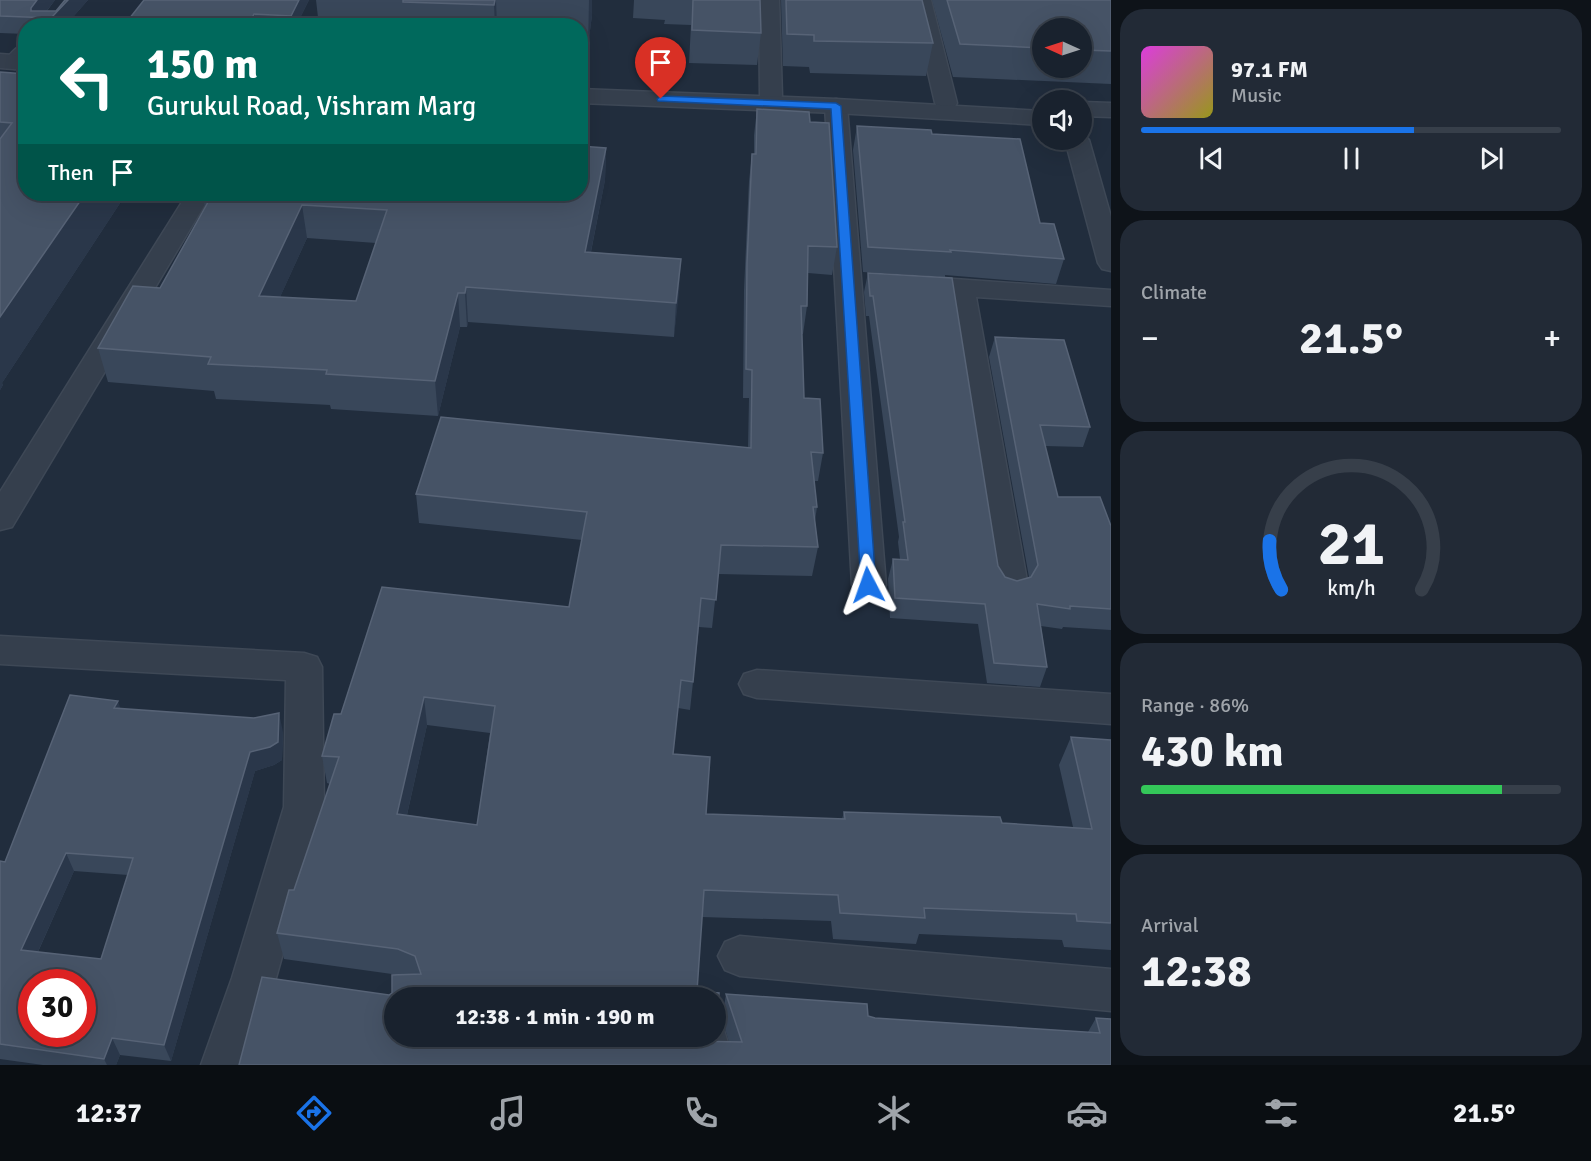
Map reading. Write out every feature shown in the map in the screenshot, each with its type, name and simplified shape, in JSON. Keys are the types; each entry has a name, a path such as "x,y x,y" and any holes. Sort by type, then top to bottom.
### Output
{"street":[{"path":"769,0 771,96"},
{"path":"921,0 946,103"},
{"path":"588,88 1032,107"},
{"path":"588,96 836,106 1032,117"},
{"path":"836,106 859,281 868,585"},
{"path":"1092,109 1111,110"},
{"path":"1092,120 1111,121"},
{"path":"1080,150 1111,263"},
{"path":"0,519 195,201"},
{"path":"916,285 1111,298"},
{"path":"961,288 1011,586"},
{"path":"0,650 304,667 304,807 271,980 224,1065"},
{"path":"757,684 1111,709"},
{"path":"740,957 1111,990"},
{"path":"708,1047 712,1065"}],"building":[{"path":"0,0 37,0 31,11 56,11 65,0 68,0 51,18 0,16"},
{"path":"144,0 299,0 291,16 254,14 252,18 130,18"},
{"path":"403,0 495,0 494,5 403,2"},
{"path":"693,0 760,0 761,33 692,30"},
{"path":"786,0 922,0 933,43 814,41 814,35 787,34"},
{"path":"947,0 1111,0 1111,51 1092,50 1092,18 1032,18 1032,48 960,44"},
{"path":"0,72 18,73 18,201 80,201 0,317 0,139 12,123 0,122"},
{"path":"757,109 809,112 810,122 829,123 837,247 808,246 807,306 801,306 804,398 820,399 823,453 811,452 817,507 813,507 818,547 721,545 716,600 701,598 693,682 681,680 673,754 710,757 706,814 845,819 844,812 1000,817 1002,823 1092,829 1071,737 1111,740 1111,923 1077,921 1076,914 924,908 925,918 840,913 838,895 704,890 697,987 392,987 392,975 421,974 415,956 398,949 277,933 289,890 294,890 339,757 322,756 334,714 341,714 382,587 569,607 587,512 416,494 441,417 751,448 752,370 746,369 747,263 752,154 756,154","holes":["424,697 495,706 477,825 397,814"]},
{"path":"857,126 931,130 932,134 1020,139 1040,223 1054,224 1064,259 950,250 951,252 868,247"},
{"path":"588,147 606,148 585,252 681,259 676,303 466,287 465,293 458,293 435,381 326,374 327,370 208,364 211,357 98,348 133,286 160,288 209,201 588,201","holes":["302,205 387,210 356,301 259,296"]},
{"path":"868,273 952,278 998,566 1005,577 1017,581 1031,577 1038,565 995,337 1064,340 1090,427 1040,425 1058,497 1100,497 1111,526 1111,609 1070,606 1070,609 1037,604 1047,667 994,663 985,604 895,598 893,559 908,560 903,522 905,522"},
{"path":"70,695 118,701 114,708 254,718 279,713 278,742 270,747 250,752 164,1045 112,1038 104,1059 21,1047 96,1047 96,969 18,969 18,1047 0,1044 0,861 5,862","holes":["66,853 133,858 101,959 21,950"]},
{"path":"262,977 384,994 384,1047 726,1047 726,1042 742,1042 726,994 867,1004 868,1016 875,1018 1100,1033 1096,1018 1111,1019 1111,1065 239,1065"}],"route":[{"path":"661,99 836,106 868,585"}]}
